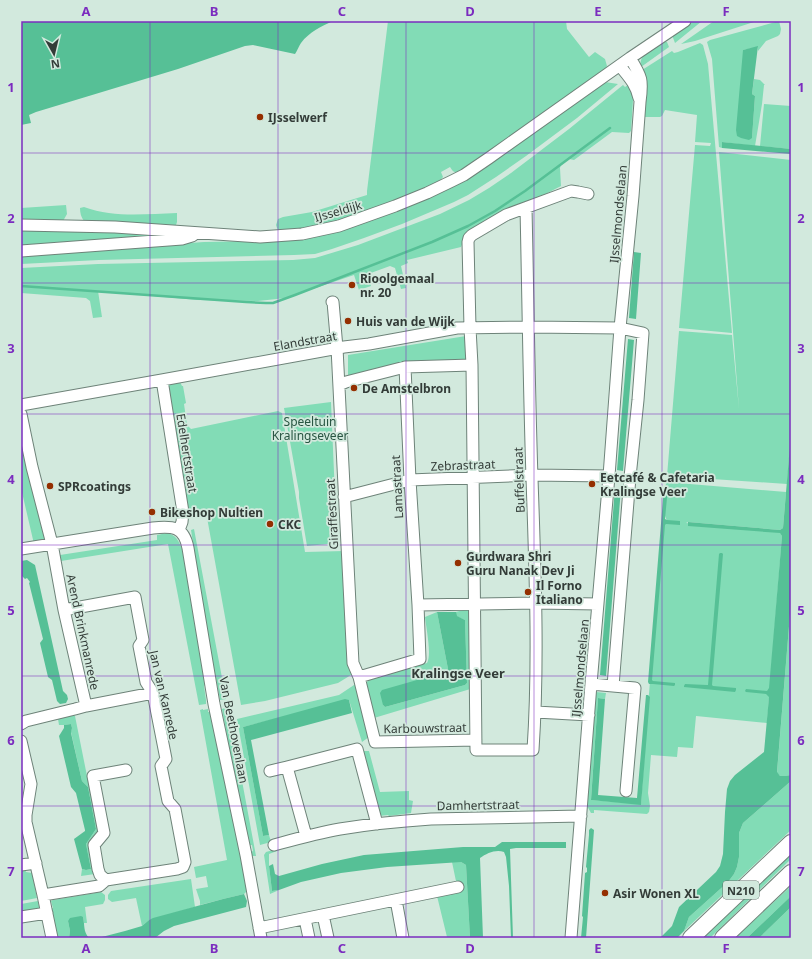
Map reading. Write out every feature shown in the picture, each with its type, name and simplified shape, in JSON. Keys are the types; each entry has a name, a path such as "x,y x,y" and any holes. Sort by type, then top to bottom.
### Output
{"highway":[{"name":"N210","path":"691,938 791,843"},
{"name":"N210","path":"724,938 789,876"}],"street":[{"name":"IJsseldijk","path":"21,225 115,227 260,237 302,234 340,226 401,204 439,188 464,175 685,21"},
{"name":"IJsselmondselaan","path":"571,938 620,328 642,89 639,71 630,58"},
{"name":"IJsselmondselaan","path":"620,66 634,84 640,102"},
{"path":"476,740 472,365 468,248 469,238 506,215 571,191 588,194"},
{"name":"Buffelstraat","path":"526,208 536,603 536,712 533,750"},
{"path":"21,251 182,239 192,236 196,232"},
{"name":"Giraffestraat","path":"332,302 338,348 353,663 359,677"},
{"name":"Elandstraat","path":"21,405 457,328 620,328"},
{"path":"613,686 643,333 620,328"},
{"path":"339,385 405,366 472,365"},
{"name":"Lamastraat","path":"359,677 420,658 405,366"},
{"name":"Edelhertstraat","path":"162,380 183,512 179,530"},
{"name":"Arend Brinkmanrede","path":"21,414 32,467 52,544 64,610 86,706 153,693"},
{"name":"Zebrastraat","path":"344,497 410,480 532,475 609,476"},
{"path":"21,549 168,526 179,530"},
{"name":"Van Beethovenlaan","path":"179,530 187,542 214,704 260,933"},
{"name":"Jan van Kanrede","path":"43,895 99,886 106,880 177,869 183,867 185,862 175,810 168,801 161,766 166,759 153,693 146,682 139,646 143,640 135,597 64,610"},
{"path":"418,606 536,603 598,604"},
{"name":"Karbouwstraat","path":"359,677 375,742 476,740 476,750 533,750"},
{"path":"591,684 635,688 626,791"},
{"path":"21,724 26,721 86,706"},
{"path":"536,712 589,715"},
{"path":"21,741 31,784 26,822 52,938"},
{"path":"270,771 357,749 377,824"},
{"path":"287,767 306,836"},
{"path":"106,880 100,875 94,845 104,833 93,776 126,770"},
{"name":"Damhertstraat","path":"274,845 339,829 377,824 432,819 580,816"},
{"path":"21,865 36,863"},
{"path":"260,933 305,919 458,887"},
{"path":"396,900 403,938"},
{"path":"21,917 47,913"},
{"path":"323,915 328,938"},
{"path":"305,919 309,938"}],"green space":[{"path":"388,21 566,21 567,29 589,57 595,52 605,59 607,66 604,71 460,172 454,172 450,167 441,172 443,177 437,184 357,216 313,227 279,231 276,225 278,219 312,212 367,195"},
{"path":"693,21 702,21 675,43 672,35"},
{"path":"714,21 757,21 681,44"},
{"path":"779,21 781,29 778,36 766,41 758,51 758,47 743,50 752,138 755,96 752,94 754,79 760,80 765,85 755,146 722,142 722,148 719,147 712,59 707,42"},
{"path":"663,41 667,42 669,47 641,67 642,58 644,55 651,48"},
{"path":"700,43 703,45 708,64 732,333 679,328 695,145 710,146 711,143 695,142 697,115 665,110 660,117 642,117 642,70 672,51 674,53 678,52"},
{"path":"605,82 618,84 577,118 526,156 468,195 402,224 332,249 315,254 99,260 21,264 21,255 204,242 263,241 427,198"},
{"path":"623,85 625,87 628,85 629,86 633,95 631,131 629,133 612,132 574,160 569,159 561,164 561,186 466,235 461,247 407,260 408,263 401,266 406,288 401,289 395,268 390,266 368,274 371,286 359,290 354,275 286,298 258,301 197,300 98,291 102,317 93,318 90,301 86,298 21,293 21,268 98,264 293,260 315,258 358,245 440,214 469,200 489,188 569,129"},
{"path":"764,104 791,106 791,149 760,146"},
{"path":"719,152 791,160 791,433 787,484 667,476 679,331 732,335 739,409"},
{"path":"66,205 67,214 63,221 21,220 21,208"},
{"path":"84,207 107,213 118,214 177,213 177,222 176,225 84,221 80,208"},
{"path":"21,228 134,232 164,235 21,247"},
{"path":"466,336 466,363 348,379 348,355"},
{"path":"180,382 183,386 186,403 184,404 187,425 191,429 278,411 282,413 305,552 344,551 351,675 338,683 265,701 241,705 206,512 188,514 168,384"},
{"name":"Speeltuin Kralingseveer","path":"331,402 337,543 307,546 284,408"},
{"path":"21,426 46,542 34,544 21,488"},
{"path":"666,482 786,492 783,528 780,530 686,523 780,532 782,536 767,723 696,716 693,748 678,747 677,757 651,755 648,793 650,806 647,814 594,810 594,813 591,813 586,804 594,694 596,692 606,693 605,699 598,698 591,800 641,804 663,522 667,521 664,513"},
{"path":"194,529 226,699 220,700 204,614 191,530"},
{"path":"167,533 173,535 177,539 182,549 192,596 205,685 206,704 199,705 168,544 61,561 60,555 157,540 157,535"},
{"path":"791,602 791,775 780,776 777,773"},
{"path":"471,608 477,687 374,718 365,684 370,679 427,663 429,648 425,617 437,612 448,669 383,705 385,707 465,685 467,683 465,620 456,616 456,612"},
{"path":"357,683 369,737 362,742 349,700 243,727 263,836 269,835 271,842 260,845 237,719 339,695"},
{"path":"225,708 226,711 229,711 256,856 252,856 252,845 247,846 222,709"},
{"path":"208,709 208,712 210,712 231,805 247,891 244,894 200,905 196,889 208,887 206,876 196,878 194,867 227,860 200,710"},
{"path":"74,715 87,776 92,782 101,829 95,874 81,876 82,869 91,869 86,844 96,829 88,787 82,781 71,732 71,724 59,725 58,719"},
{"path":"362,751 369,751 380,792 409,791 409,800 413,801 411,813 379,816"},
{"path":"791,781 791,830 684,931 689,917 728,882 734,874 739,857 739,833 743,823"},
{"path":"791,849 791,859 710,938 699,938"},
{"path":"273,850 277,851 269,854 272,891 279,890 270,894 264,855 266,852"},
{"path":"452,862 461,862 466,865 470,938 447,937 437,896 457,886"},
{"path":"25,868 26,872 32,873 37,898 21,901 21,869"},
{"path":"191,879 195,907 149,920 142,926 136,898 112,902 108,899 108,895 111,891"},
{"path":"791,886 791,896 747,938 735,938"},
{"path":"101,892 105,895 103,904 85,907 87,923 84,923 83,917 68,921 70,931 69,938 56,938 50,909 53,908 51,901"},
{"path":"38,901 40,912 21,915 21,904"},
{"path":"791,907 791,938 759,938"}],"shaded area":[{"path":"21,21 333,21 320,27 308,36 301,43 295,54 253,45 245,46 178,69 36,112 29,115 31,123 21,125"},
{"path":"758,46 752,94 755,96 752,138 749,140 737,136 736,130 743,50"},
{"path":"722,142 791,149 791,154 722,148"},
{"path":"634,252 641,253 636,319 629,318"},
{"path":"628,339 634,340 623,471 617,470"},
{"path":"791,433 791,602 777,772 780,776 791,775 791,781 743,823 739,833 739,857 737,867 728,882 689,917 684,931 677,938 660,938 672,926 679,907 716,872 720,866 723,854 727,789 730,781 735,775 764,752 769,697 766,694 745,691 746,689 767,691 769,688 782,536 780,533 688,526 688,522 780,530 783,528"},
{"path":"665,486 668,487 665,519 680,521 680,525 665,525 652,680 675,683 674,686 649,684 648,682"},
{"path":"615,488 621,488 606,676 600,675"},
{"path":"720,553 723,554 712,685 736,688 735,692 684,687 685,684 708,685"},
{"path":"27,560 35,565 63,691 67,695 68,699 66,703 60,704 57,701 52,680 48,677 40,643 43,639 30,582 27,578 25,579 21,575 21,561"},
{"path":"437,612 456,612 457,616 465,620 467,683 465,685 385,707 383,705 380,693 382,690 445,672 448,669"},
{"path":"646,695 650,697 641,805 591,800 598,698 605,699 598,795 637,798"},
{"path":"345,699 349,700 352,713 251,740 269,835 263,836 243,727"},
{"path":"71,724 71,733 82,781 88,787 96,829 86,844 91,869 86,870 82,869 74,839 85,830 76,793 71,787 59,736 64,728 64,725"},
{"path":"591,828 594,830 586,938 581,938 585,873 587,872 586,867 589,830"},
{"path":"502,842 566,842 566,848 510,849 513,938 511,938 509,886 506,857 504,852 501,851 492,852 480,858 483,938 470,938 466,865 461,862 387,867 341,873 301,882 272,891 269,866 273,864 275,874 279,876 322,864 364,855 463,847 495,847"},
{"path":"244,894 247,901 246,907 174,926 155,938 98,938 142,926 153,918"},
{"path":"791,896 791,907 759,938 747,938"},
{"path":"83,917 85,931 89,938 69,938 70,931 68,921 70,918"}],"waterway":[{"path":"21,286 273,303 432,242 468,226 495,211 525,191 610,128"}],"place":[{"name":"IJsselwerf","path":"260,117"},
{"name":"Rioolgemaal nr. 20","path":"352,285"},
{"name":"Huis van de Wijk","path":"348,321"},
{"name":"De Amstelbron","path":"354,388"},
{"name":"Eetcafé & Cafetaria Kralingse Veer","path":"592,484"},
{"name":"SPRcoatings","path":"50,486"},
{"name":"Bikeshop Nultien","path":"152,512"},
{"name":"CKC","path":"270,524"},
{"name":"Gurdwara Shri Guru Nanak Dev Ji","path":"458,563"},
{"name":"Il Forno Italiano","path":"528,592"},
{"name":"Asir Wonen XL","path":"605,893"}],"district":[{"name":"Kralingse Veer","path":"458,673"}]}
